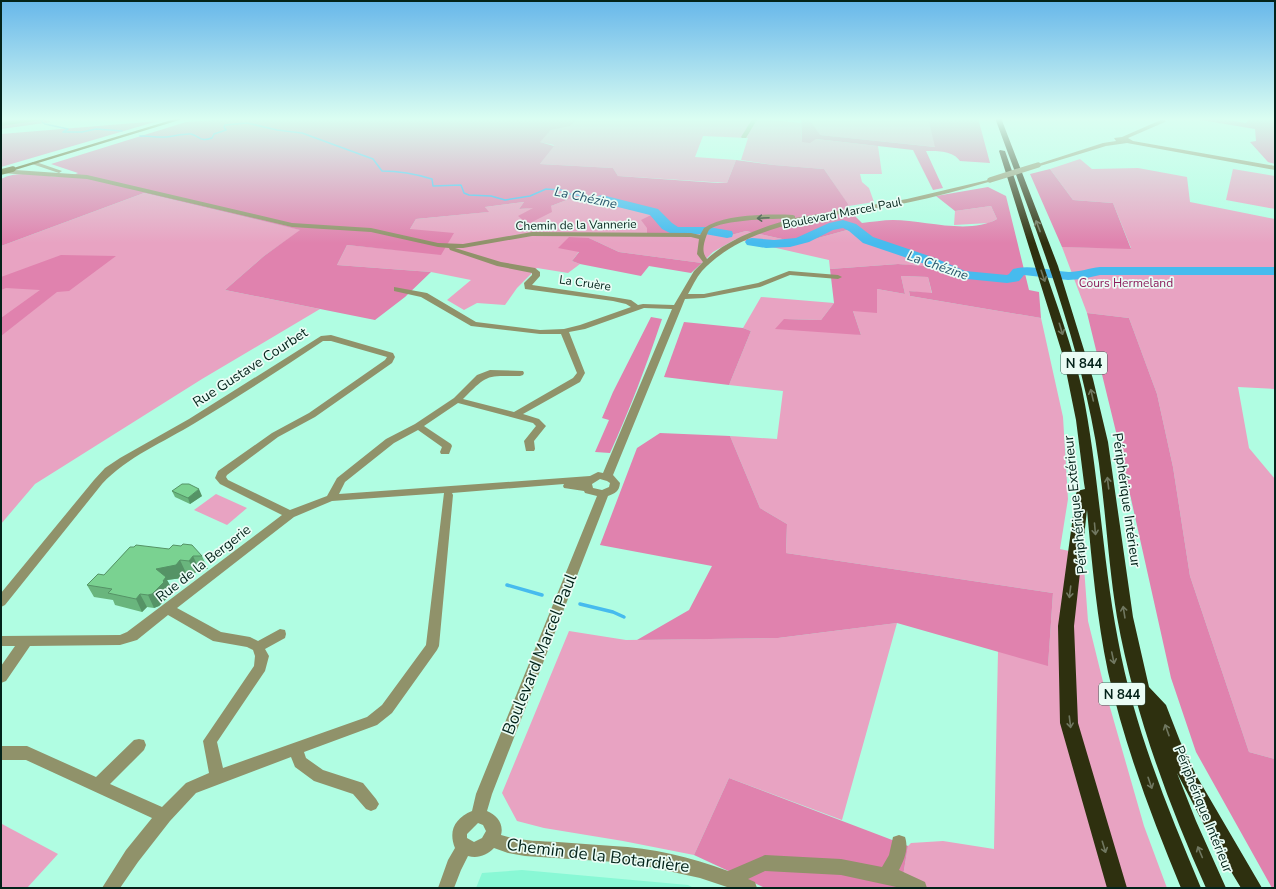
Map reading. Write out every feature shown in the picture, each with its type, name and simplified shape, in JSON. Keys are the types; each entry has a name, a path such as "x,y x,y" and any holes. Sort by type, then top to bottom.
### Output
{"highway":[{"name":"Périphérique Extérieur","path":"1005,159 1066,346 1076,386 1092,490 1101,586 1110,642 1118,679 1140,757 1191,888"},
{"name":"Périphérique Intérieur","path":"1013,159 1063,293 1080,348 1100,433 1124,615 1142,691 1184,815 1216,888"},
{"path":"1092,490 1082,494 1066,626 1069,723 1117,888"},
{"path":"1142,691 1160,710 1172,742 1190,781 1252,888"}],"main road":[{"path":"1,171 46,159"}],"street":[{"name":"Boulevard Marcel Paul","path":"607,476 677,307 692,280 715,255 744,238 802,219 907,201 990,180 1055,159"},
{"path":"1227,159 1275,168"},
{"path":"34,163 72,175"},
{"name":"Chemin de la Vannerie","path":"1,171 72,175 109,181 292,225 371,230 444,246 469,246 532,234 691,235 703,238"},
{"path":"707,262 702,259 700,253 706,229 711,226 726,221 790,217 802,219"},
{"name":"La Cruère","path":"444,246 500,264 532,270 536,272 536,276 528,284 528,287 613,299 628,302 638,308"},
{"path":"682,297 704,296 760,285 789,273 838,276"},
{"path":"397,289 424,295 474,324 540,332 564,331 588,325 650,305 677,307"},
{"path":"515,415 577,380 581,373 564,331"},
{"name":"Rue Gustave Courbet","path":"1,602 98,482 109,470 124,460 192,421 321,339 331,338 390,355 391,357 389,361 312,415 275,435 222,473 220,478 224,482 290,514"},
{"path":"331,498 341,480 390,441 418,426 457,400 484,374 520,373"},
{"path":"457,400 536,421 542,426 529,442 530,449"},
{"path":"418,426 447,446 445,452"},
{"path":"598,476 607,476 614,480 615,486 611,491 603,494 593,493 588,483 598,476"},
{"name":"Rue de la Bergerie","path":"420,490 448,495 577,486 588,483"},
{"name":"Rue de la Bergerie","path":"1,641 120,640 132,636 290,514 331,498 420,490 588,483"},
{"name":"Boulevard Marcel Paul","path":"478,816 484,794 603,494"},
{"path":"110,888 132,856 164,816 191,788 217,776 372,721 387,709 432,646 448,495"},
{"path":"168,609 218,637 250,642 258,647 262,656 260,667 210,741 217,776"},
{"path":"258,647 280,634"},
{"path":"1,677 26,641"},
{"path":"99,785 139,745"},
{"path":"295,749 300,762 319,776 358,788 371,804"},
{"path":"1,753 28,754 99,785 164,816"},
{"path":"478,816 484,817 492,823 494,828 492,839 488,844 479,849 469,849 460,838 461,828 468,820 478,816"},
{"name":"Chemin de la Botardière","path":"492,839 503,845 524,849 616,855 663,860 699,868 749,888"},
{"path":"886,876 897,856 899,842"},
{"path":"446,888 454,866 465,846"},
{"path":"729,879 765,863 841,868 898,878 919,888"}],"shaded area":[{"path":"1,159 27,159 1,167"},
{"path":"66,159 544,159 540,164 613,168 618,176 727,183 736,160 824,169 848,204 852,213 862,223 893,220 946,226 973,226 986,224 997,219 991,206 955,211 936,196 988,187 1006,196 1029,290 1039,292 1041,318 910,296 909,291 932,293 928,277 901,276 905,294 877,289 877,313 853,311 861,335 775,329 784,319 821,320 834,303 830,269 898,264 937,267 884,249 847,230 800,243 746,231 724,237 700,227 681,233 647,234 647,228 641,220 653,214 572,198 551,206 552,212 528,224 518,216 533,208 519,209 524,202 485,207 489,212 416,219 410,229 454,233 441,255 347,245 337,265 431,272 405,297 375,320 225,290 264,256 300,230 144,193 1,246 1,179 11,175 21,174 61,177 78,173 51,164"},
{"path":"918,159 930,159 943,188 933,190"},
{"path":"958,159 989,159 990,163 960,161"},
{"path":"1266,159 1275,159 1275,164 1268,162"},
{"path":"1050,169 1073,200 1113,203 1131,249 1062,247 1030,174"},
{"path":"569,237 589,238 619,252 702,263 691,273 649,266 641,276 580,264 572,261 579,252 558,248"},
{"path":"61,255 116,256 69,291 57,292 1,336 1,318 40,290 6,288 1,290 1,277"},
{"path":"1087,313 1129,318 1157,394 1173,467 1190,576 1249,752 1275,759 1275,888 1272,888 1196,752 1171,678 1117,436"},
{"path":"651,317 662,319 624,420 610,453 595,452 609,420 602,418 613,392"},
{"path":"684,322 743,328 751,331 729,385 664,377"},
{"path":"660,433 730,436 760,508 787,524 786,553 1053,593 1048,666 897,623 778,638 637,640 689,610 712,566 600,545 637,448"},
{"path":"729,778 908,846 901,888 765,888 694,855"},
{"path":"522,870 688,885 694,888 476,888 482,873"}],"green space":[{"path":"543,159 736,160 727,183 618,176 613,168 540,164"},
{"path":"880,159 882,174 860,174 862,182 869,188 874,202 849,206 824,169 774,165 741,160"},
{"name":"Cours Hermeland","path":"1081,159 1092,169 1138,168 1187,177 1190,202 1275,219 1275,389 1238,387 1249,448 1275,479 1275,759 1249,752 1190,576 1173,467 1157,394 1129,318 1087,313 1062,247 1131,248 1113,203 1073,200 1050,169"},
{"path":"1233,169 1275,176 1275,209 1226,200"},
{"path":"144,193 301,230 264,256 225,290 320,309 202,379 35,484 1,524 1,246"},
{"path":"572,198 654,214 694,230 700,227 724,237 746,231 800,243 847,230 884,249 939,268 898,264 830,269 829,260 736,239 713,252 702,263 619,252 589,238 572,261 580,264 568,273 537,268 517,288 505,305 477,303 464,310 447,300 471,280 431,272 337,265 347,245 441,254 410,229 416,219 488,212 485,207 524,202 519,209 551,206"},
{"path":"991,206 997,219 989,223 954,225 955,211"},
{"path":"901,276 928,277 932,294 909,291 910,296 1041,318 1063,417 1068,499 1060,549 1083,554 1088,621 1105,690 1144,826 1167,888 901,888 908,846 911,843 943,841 994,849 998,651 1048,665 1053,593 786,553 787,524 760,508 730,436 777,439 783,391 729,385 751,331 743,328 761,297 834,303 821,320 784,319 861,335 853,311 877,289 905,294"},
{"path":"216,494 247,508 227,525 194,510"},
{"path":"897,623 842,820 729,778 694,855 623,841 544,828 517,821 502,793 569,631 626,640 778,638"},
{"path":"2,824 58,854 27,888 1,888"}],"building":[{"path":"182,484 189,484 199,489 188,498 172,491"},
{"path":"183,544 192,545 202,556 193,556 189,561 180,560 176,565 156,569 166,577 163,581 164,582 152,594 140,594 136,599 108,593 112,589 87,585 98,574 104,575 130,547 134,547 136,545 169,549 173,545 181,546"}],"waterway":[{"name":"La Chézine","path":"373,159 382,171 401,172 426,177 432,179 433,186 461,185 464,193 469,195 491,196 505,200 530,196 546,189 561,190 570,194 602,199"},
{"name":"La Chézine","path":"602,199 654,212 671,229 684,232 702,231"},
{"name":"La Chézine","path":"752,242 774,244 798,242 805,240 828,227 843,224 854,228 865,239 930,261 962,275 1007,279 1014,278 1018,272 1024,271 1068,276 1076,276 1100,271 1275,271"},
{"name":"La Chézine","path":"708,231 727,234"},
{"path":"507,585 542,595"},
{"path":"580,604 613,612 624,617"}]}
